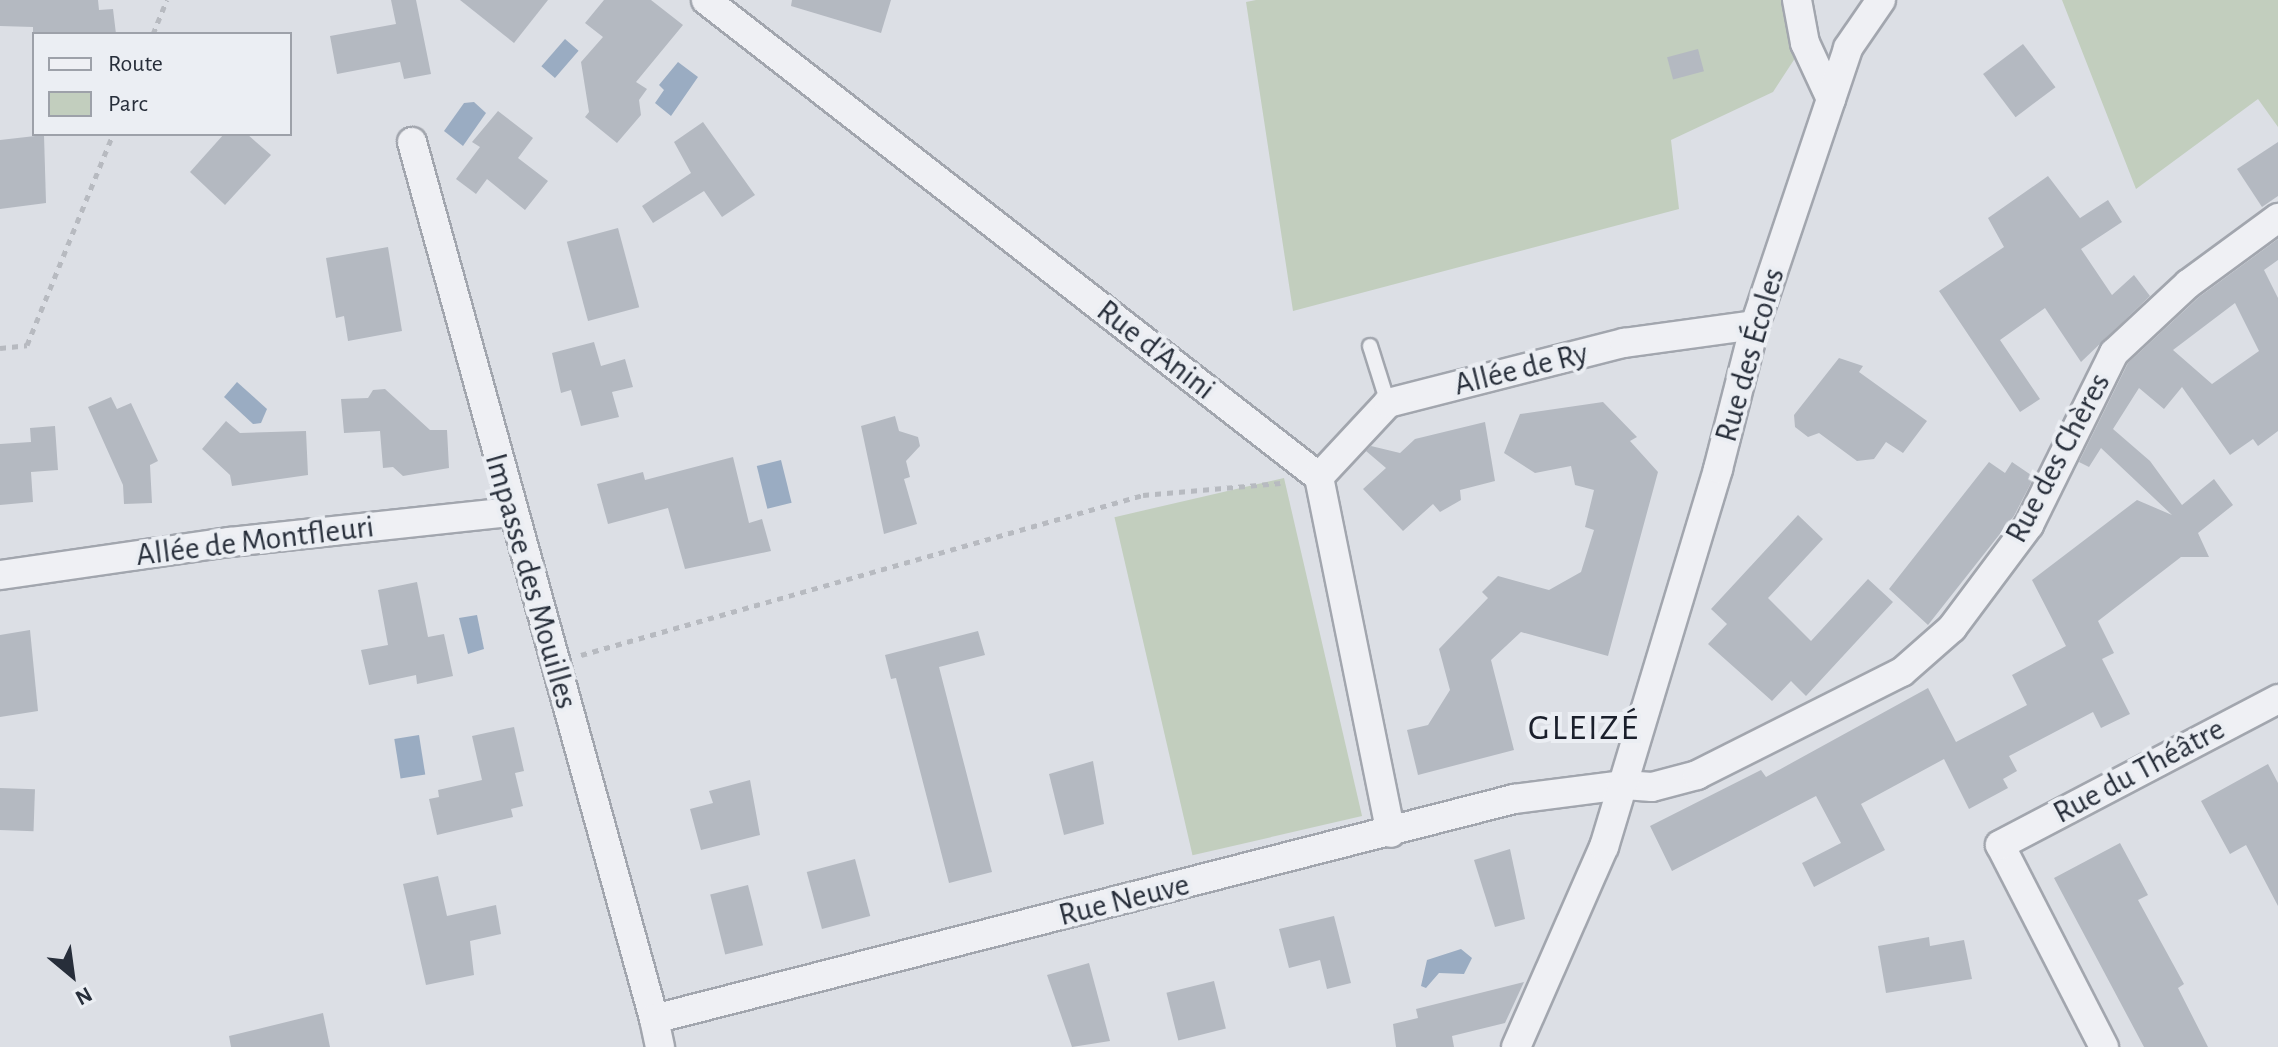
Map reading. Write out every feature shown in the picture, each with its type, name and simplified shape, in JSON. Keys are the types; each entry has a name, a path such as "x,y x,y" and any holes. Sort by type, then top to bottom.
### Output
{"street":[{"name":"Rue d'Anini","path":"706,0 737,12 1319,477"},
{"path":"1797,0 1805,43 1831,99"},
{"name":"Rue des Écoles","path":"1624,785 1718,469 1755,325 1848,48 1881,0"},
{"name":"Impasse des Mouilles","path":"412,142 511,512 654,1019"},
{"name":"Rue des Chères","path":"1624,785 1652,787 1697,775 1902,672 1952,628 2029,525 2114,353 2188,284 2278,218"},
{"name":"Allée de Ry","path":"1388,403 1622,335 1755,325"},
{"path":"1388,403 1319,477 1391,833"},
{"name":"Allée de Montfleuri","path":"0,575 230,542 511,512"},
{"name":"Rue du Théâtre","path":"2104,1047 2000,845 2278,699"},
{"path":"1516,1047 1604,847 1624,785"},
{"name":"Rue Neuve","path":"654,1019 1391,833 1514,799 1624,785"},
{"path":"654,1019 660,1047"}],"lane":[{"path":"1370,346 1388,403"}],"path":[{"path":"154,32 167,0"},
{"path":"0,348 27,345 112,136"},
{"path":"553,663 1143,495 1319,477"}],"green space":[{"path":"1797,0 1805,43 1773,92 1671,140 1679,209 1293,311 1246,2"},
{"path":"2062,0 2278,0 2278,127 2258,99 2136,189"},
{"path":"1284,478 1362,816 1193,855 1114,517"}],"water":[{"path":"565,39 579,51 555,78 541,66"},
{"path":"678,62 698,77 671,116 655,103 664,90 659,85"},
{"path":"474,102 486,113 463,146 444,131 464,103"},
{"path":"237,382 267,409 261,423 253,424 224,397"},
{"path":"781,460 792,503 767,509 757,466"},
{"path":"477,615 484,649 468,654 459,618"},
{"path":"419,735 425,775 401,778 394,739"},
{"path":"1461,949 1472,958 1464,974 1439,973 1426,988 1421,986 1427,960"}],"building":[{"path":"0,0 98,0 99,10 113,9 116,32 33,32 33,27 0,26"},
{"path":"391,0 416,0 431,74 404,79 400,62 337,74 330,36 396,24"},
{"path":"460,0 548,0 514,43"},
{"path":"604,0 651,0 683,25 636,82 647,89 639,100 641,115 617,143 585,117 589,112 581,62 603,37 585,23"},
{"path":"792,0 891,0 881,33 791,6"},
{"path":"2023,44 2055,87 2016,117 1983,74"},
{"path":"1698,49 1704,71 1673,79 1667,57"},
{"path":"498,111 533,138 518,158 548,181 525,210 487,179 476,194 456,179 480,147 472,142"},
{"path":"703,122 755,195 722,217 704,191 653,223 642,206 691,173 674,142"},
{"path":"44,136 46,203 0,209 0,140"},
{"path":"222,136 249,136 271,155 225,205 190,172"},
{"path":"2278,142 2278,196 2262,207 2237,169"},
{"path":"2048,176 2080,218 2108,200 2122,222 2081,249 2112,295 2134,275 2150,296 2081,362 2045,308 2000,340 2040,399 2020,412 1939,291 2004,247 1988,218"},
{"path":"618,228 639,307 588,321 567,242"},
{"path":"2278,239 2278,260 2264,270 2278,298 2278,431 2258,446 2253,439 2230,455 2182,387 2164,409 2139,388 2113,429 2150,461 2182,505 2214,479 2233,505 2198,533 2209,557 2181,557 2098,621 2114,653 2102,659 2130,714 2101,728 2093,712 2009,756 2017,771 2003,779 2008,788 1969,809 1944,759 1861,804 1885,850 1814,887 1802,863 1841,843 1816,796 1672,871 1650,826 1761,770 1766,777 1928,688 1956,742 2027,705 2012,675 2066,646 2032,580 2137,500 2172,515 2101,448 2089,467 2079,462 2128,363 2199,297","holes":["2235,303 2259,351 2212,384 2173,350"]},
{"path":"388,247 402,331 348,341 344,316 336,318 326,258"},
{"path":"594,342 601,366 625,359 633,387 612,392 619,417 581,426 571,390 561,393 552,353"},
{"path":"1839,358 1863,366 1859,372 1927,421 1903,453 1886,442 1874,459 1857,461 1819,433 1808,437 1795,427 1794,415"},
{"path":"385,389 430,430 447,430 449,468 403,476 393,467 383,468 380,431 344,433 341,399 368,398 373,390"},
{"path":"111,397 117,409 131,403 158,461 150,465 152,503 124,504 123,485 88,407"},
{"path":"1603,402 1637,437 1630,441 1658,472 1608,656 1521,632 1491,660 1514,750 1418,775 1407,730 1428,725 1450,690 1439,649 1488,598 1482,592 1498,576 1549,590 1581,572 1594,530 1585,527 1594,490 1575,485 1571,466 1535,473 1504,453 1520,414"},
{"path":"895,416 899,431 918,437 920,446 906,461 910,477 904,479 917,524 884,534 861,426"},
{"path":"226,421 240,433 306,431 308,475 232,486 230,475 202,449"},
{"path":"1485,422 1495,481 1460,490 1461,500 1440,512 1433,504 1403,531 1363,489 1386,468 1366,451 1371,446 1400,453 1415,439"},
{"path":"55,426 58,470 31,472 33,502 0,505 0,444 31,442 30,428"},
{"path":"733,457 749,523 762,519 771,551 685,569 668,508 608,524 597,484 643,472 645,480"},
{"path":"1989,462 2005,473 2012,462 2034,477 2014,516 1928,625 1889,589"},
{"path":"1798,515 1823,539 1768,598 1811,641 1868,579 1893,602 1806,696 1791,681 1772,701 1708,644 1727,624 1711,609"},
{"path":"417,582 428,637 444,634 453,676 417,684 416,675 369,685 361,650 388,645 378,590"},
{"path":"30,630 38,711 0,717 0,635"},
{"path":"978,631 985,655 939,667 992,872 949,883 896,678 891,679 885,655"},
{"path":"514,727 524,771 515,773 523,806 511,809 513,817 437,835 429,799 439,797 438,790 482,780 472,736"},
{"path":"1093,761 1104,824 1064,835 1049,774"},
{"path":"2268,764 2278,783 2278,906 2246,845 2230,854 2201,801"},
{"path":"750,780 760,835 701,850 690,809 713,803 709,791"},
{"path":"0,788 35,789 34,831 0,830"},
{"path":"2120,843 2148,895 2138,900 2184,984 2178,988 2208,1047 2144,1047 2054,878"},
{"path":"1510,849 1525,919 1495,927 1474,860"},
{"path":"855,859 870,916 822,929 807,872"},
{"path":"438,876 447,916 496,905 501,934 470,941 474,975 426,985 403,884"},
{"path":"748,885 763,945 725,955 710,894"},
{"path":"1334,916 1351,983 1327,989 1320,960 1289,968 1279,929"},
{"path":"1929,937 1930,946 1964,940 1972,979 1886,993 1878,946"},
{"path":"1089,963 1110,1041 1072,1047 1047,975"},
{"path":"1214,981 1226,1029 1178,1040 1166,993"},
{"path":"1524,982 1505,1023 1452,1036 1454,1047 1396,1047 1393,1024 1418,1018 1416,1009"},
{"path":"323,1013 330,1047 231,1047 229,1036"}],"district":[{"name":"GLEIZÉ","path":"1584,729"}]}
